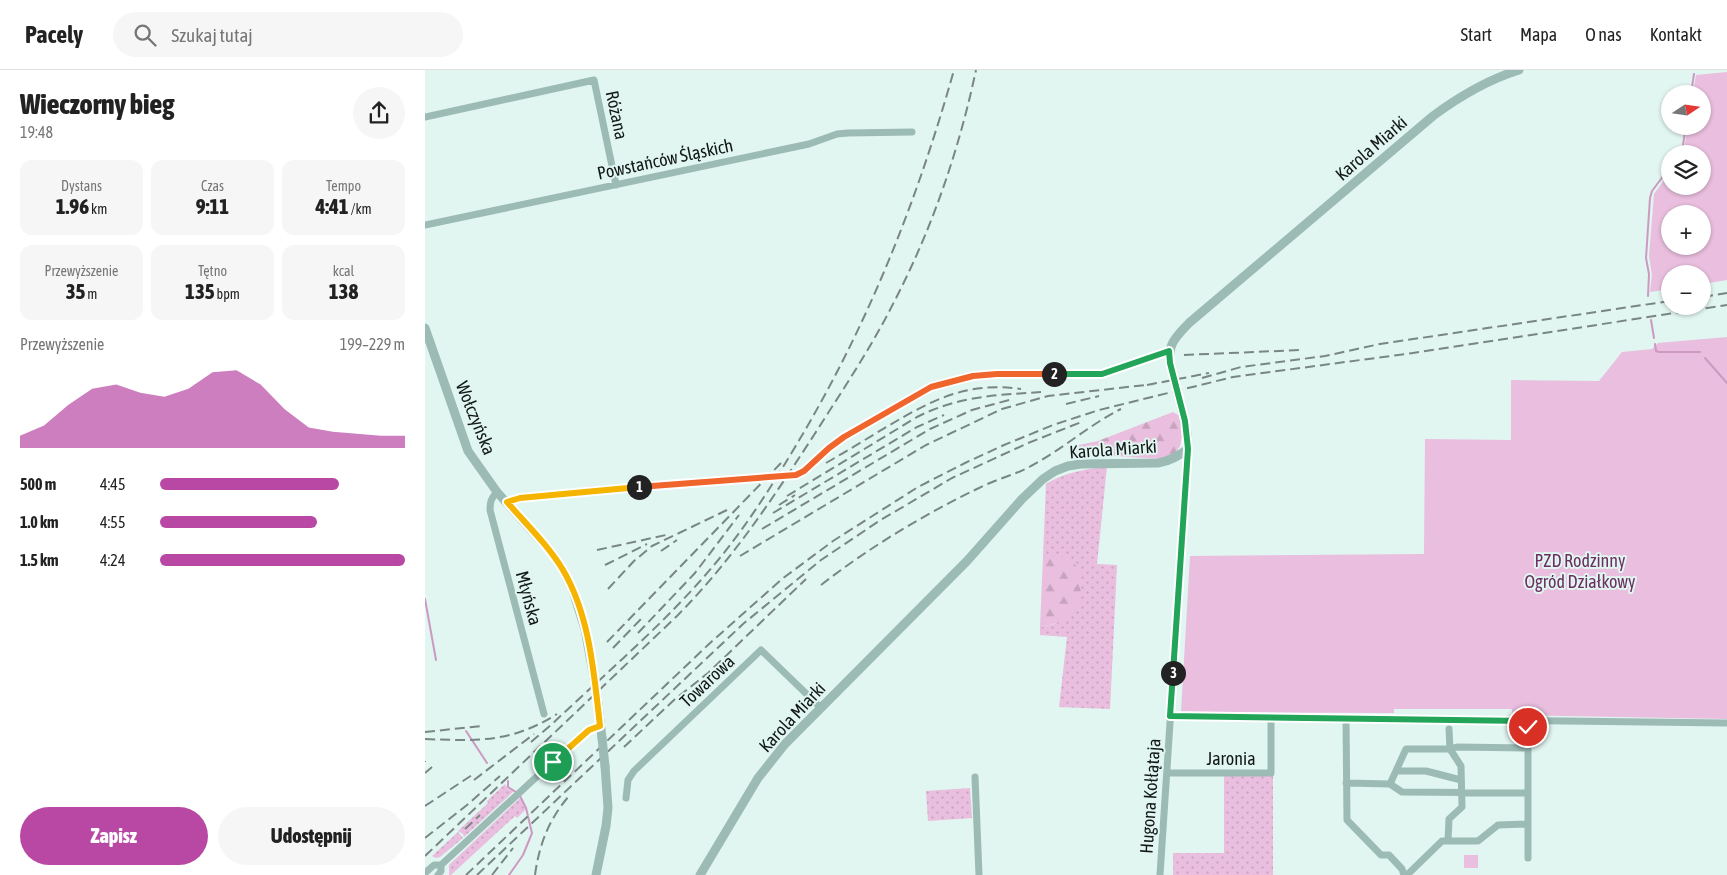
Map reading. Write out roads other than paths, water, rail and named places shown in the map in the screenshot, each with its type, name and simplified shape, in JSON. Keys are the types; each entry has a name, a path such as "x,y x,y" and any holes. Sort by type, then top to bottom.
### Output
{"street":[{"name":"Karola Miarki","path":"1169,351 1173,341 1189,323 1433,116 1473,89 1502,75 1519,70"},
{"name":"Różana","path":"425,117 594,80 617,185"},
{"name":"Powstańców Śląskich","path":"425,225 809,144 837,134 912,132"},
{"name":"Wołczyńska","path":"425,328 468,451 497,492 550,551 569,582 583,622 594,678 602,738 608,808 607,826 596,875"},
{"path":"507,502 520,498 593,490 796,475 804,471 844,437 931,387 952,381 997,374 1102,374 1169,351 1170,363 1187,434 1188,449"},
{"name":"Karola Miarki","path":"700,875 759,778 785,744 967,561 1022,499 1043,479 1055,471 1068,466 1168,461 1188,449"},
{"name":"Hugona Kołłątaja","path":"1160,875 1188,449"},
{"name":"Młyńska","path":"497,492 490,502 490,510 544,714"},
{"name":"Towarowa","path":"626,798 628,780 634,771 761,650 821,708"},
{"path":"1170,716 1727,723"},
{"name":"Jaronia","path":"1167,773 1271,772 1271,717"},
{"path":"1346,718 1347,820 1381,855 1389,855 1403,869 1405,875 1443,841 1478,841 1499,825 1528,824"},
{"path":"1528,721 1528,858"},
{"path":"425,873 434,865 441,865 589,730 600,726"},
{"path":"1448,841 1449,820 1462,807 1461,766 1450,749 1449,729"},
{"path":"1390,784 1406,749 1450,749 1457,747 1528,748"},
{"path":"1396,771 1426,771 1461,780"},
{"path":"975,777 979,875"},
{"path":"1346,782 1390,784 1402,792 1528,793"},
{"path":"438,875 442,869 441,865"}],"waterway":[{"path":"1692,85 1694,74"},
{"path":"1683,145 1685,135"},
{"path":"1648,296 1649,274 1646,258 1650,198 1652,191 1661,179"},
{"path":"1651,320 1654,338"},
{"path":"1655,344 1656,351 1659,352 1700,352"},
{"path":"1705,358 1727,383"},
{"path":"425,599 436,660"},
{"path":"466,731 487,763"},
{"path":"508,781 508,787 516,792"},
{"path":"509,875 523,855 532,833 526,808 520,796"}],"railway":[{"path":"531,742 616,665 680,603 731,544 774,481 804,432 851,345 891,256 925,164 954,70"},
{"path":"425,856 677,616 716,573 767,506 866,353 908,274 943,189 953,159 976,70"},
{"path":"1711,296 1727,293"},
{"path":"1202,378 1241,367 1325,356 1380,344 1661,302"},
{"path":"466,875 709,644 782,579 833,541 918,487 1004,445 1053,425 1099,410 1233,377 1413,353 1727,305"},
{"path":"1184,355 1301,350"},
{"path":"1147,385 1209,373"},
{"path":"740,556 926,445 1002,409 1048,396 1154,384"},
{"path":"826,463 935,401 967,390 1002,387 1021,389"},
{"path":"787,496 917,417 932,410 978,398 1041,392"},
{"path":"1066,404 1099,396"},
{"path":"762,529 930,429 972,410 1013,399"},
{"path":"821,585 858,558 917,521 958,498 1031,466 1121,409"},
{"path":"773,513 917,427 944,415"},
{"path":"477,875 743,624 821,560 879,521 952,478 1028,443 1084,421"},
{"path":"607,642 781,463"},
{"path":"779,505 795,495"},
{"path":"608,589 634,561 652,546 727,510"},
{"path":"638,633 695,573 739,515"},
{"path":"597,550 666,535"},
{"path":"661,551 677,540"},
{"path":"605,565 647,544"},
{"path":"624,747 674,700 708,673 806,579"},
{"path":"613,648 641,619"},
{"path":"425,739 477,740 509,735 557,714"},
{"path":"425,732 481,726"},
{"path":"474,780 534,734"},
{"path":"425,773 432,767"},
{"path":"425,806 472,775"},
{"path":"425,838 500,776"},
{"path":"535,875 539,853 546,833 556,814 569,796"},
{"path":"465,829 480,815"},
{"path":"492,875 513,848"}],"park label":[{"name":"PZD Rodzinny Ogród Działkowy","path":"1580,570"}]}
